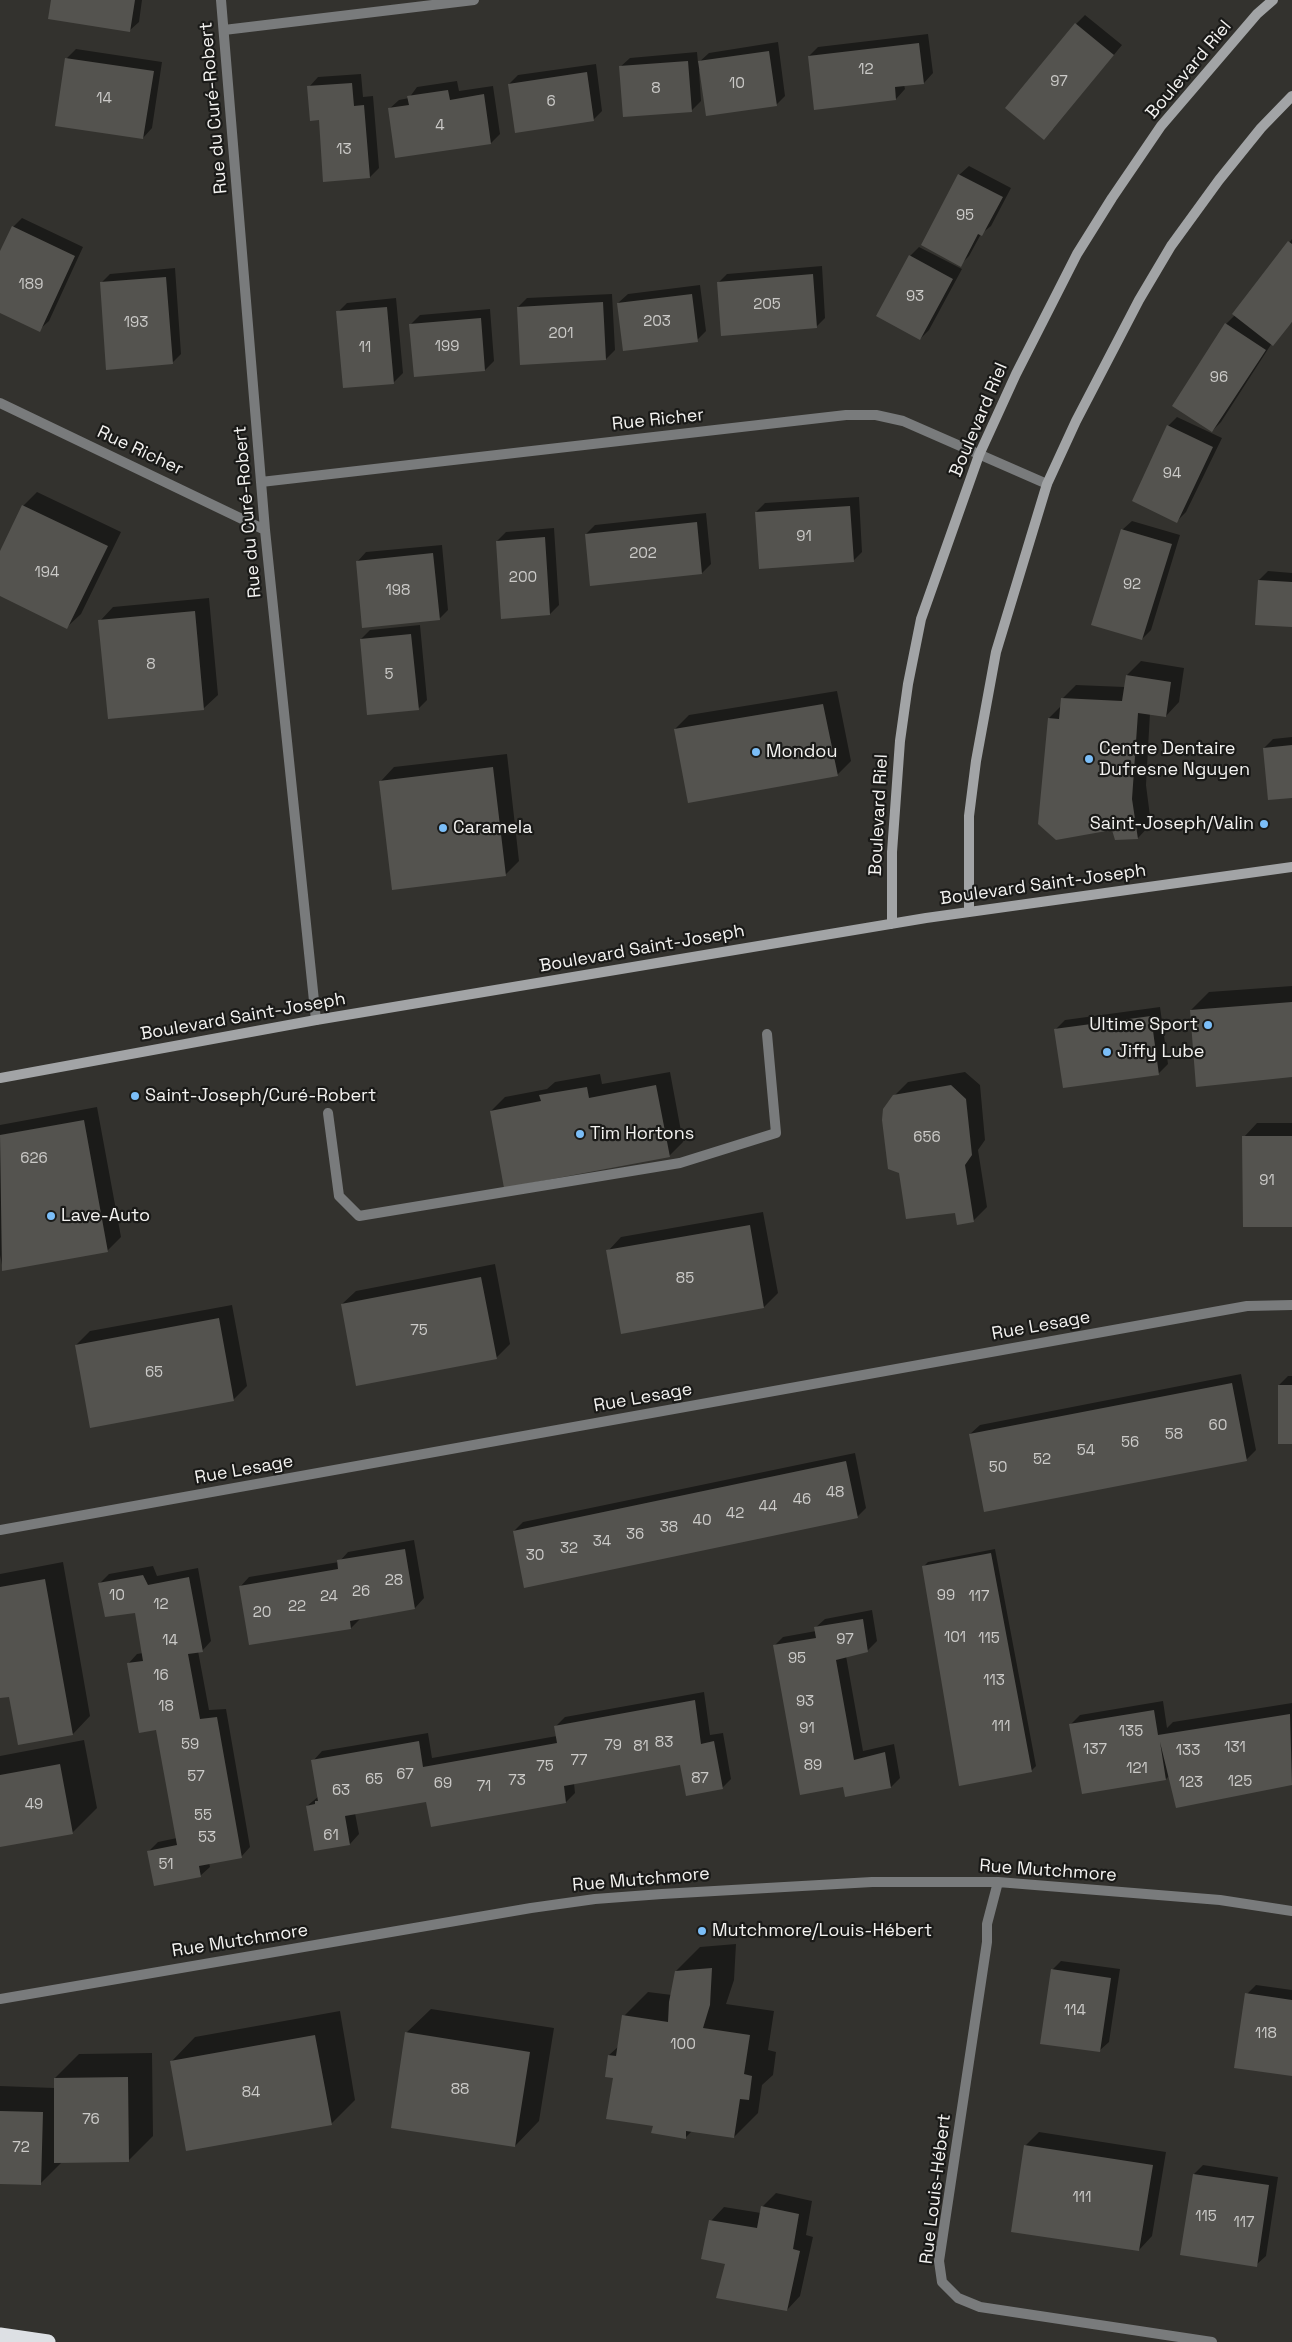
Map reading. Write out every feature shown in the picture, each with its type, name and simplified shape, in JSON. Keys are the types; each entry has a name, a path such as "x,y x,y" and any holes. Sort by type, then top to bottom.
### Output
{"highway":[{"path":"0,2335 48,2342"}],"street":[{"name":"Rue du Curé-Robert","path":"221,0 265,530 316,1020"},
{"path":"224,30 474,0"},
{"name":"Boulevard Riel","path":"892,924 893,844 900,741 908,684 921,619 979,455 1016,374 1077,254 1112,198 1161,126 1258,14 1273,0"},
{"path":"969,912 970,816 976,761 994,660 1047,484 1076,421 1139,300 1172,246 1219,180 1261,128 1292,96"},
{"name":"Rue Richer","path":"0,403 221,507 265,530"},
{"name":"Rue Richer","path":"261,482 876,414 903,421 1047,484"},
{"name":"Boulevard Saint-Joseph","path":"0,1078 316,1020 892,924 1292,867"},
{"path":"328,1113 339,1196 359,1216 680,1164 776,1132 767,1034"},
{"name":"Rue Lesage","path":"0,1530 1247,1306 1292,1305"},
{"name":"Rue Mutchmore","path":"0,1999 531,1908 595,1899 872,1882 998,1882 1220,1900 1292,1911"},
{"name":"Rue Louis-Hébert","path":"998,1882 987,1924 987,1942 939,2261 942,2282 958,2298 980,2307 1212,2342"}],"building":[{"path":"51,0 135,0 130,32 48,19"},
{"path":"1075,23 1114,55 1044,140 1005,108"},
{"path":"919,43 924,84 895,87 896,100 814,110 808,56"},
{"path":"769,51 777,106 706,116 698,61"},
{"path":"65,58 154,71 143,139 55,126"},
{"path":"688,61 692,112 623,117 619,66"},
{"path":"587,72 594,121 515,133 508,84"},
{"path":"352,83 354,106 364,105 370,178 323,182 319,120 310,121 307,86"},
{"path":"448,90 450,100 484,94 491,144 395,158 388,108 409,105 407,96"},
{"path":"958,174 1003,197 982,236 978,234 961,267 921,245"},
{"path":"12,226 75,256 40,332 0,313 0,251"},
{"path":"1288,241 1292,244 1292,322 1273,346 1232,314"},
{"path":"909,255 953,279 920,340 876,316"},
{"path":"813,274 817,328 721,336 717,282"},
{"path":"166,277 173,364 106,370 100,282"},
{"path":"692,294 698,342 623,351 617,303"},
{"path":"603,302 606,360 520,365 517,307"},
{"path":"387,307 394,384 343,388 336,311"},
{"path":"481,318 485,371 414,377 409,324"},
{"path":"1225,323 1266,350 1212,432 1172,406"},
{"path":"1167,425 1213,447 1177,523 1132,501"},
{"path":"22,505 108,546 67,629 0,596 0,551"},
{"path":"850,506 854,562 759,569 755,512"},
{"path":"697,522 702,574 590,586 585,534"},
{"path":"1121,529 1172,544 1142,640 1091,625"},
{"path":"545,537 550,615 501,619 496,541"},
{"path":"433,553 440,620 362,628 356,561"},
{"path":"1258,580 1292,582 1292,627 1255,625"},
{"path":"195,611 204,710 108,719 98,620"},
{"path":"411,634 419,710 367,715 360,639"},
{"name":"Centre Dentaire Dufresne Nguyen","path":"1126,675 1171,682 1166,717 1138,713 1132,799 1138,839 1115,840 1112,830 1056,840 1038,824 1048,718 1059,719 1061,698 1122,701"},
{"name":"Mondou","path":"823,704 838,776 688,803 674,729"},
{"path":"1292,745 1292,798 1268,800 1263,748"},
{"name":"Caramela","path":"493,767 506,876 392,890 379,781"},
{"path":"1292,1002 1292,1077 1196,1087 1190,1010"},
{"name":"Jiffy Lube","path":"1151,1016 1159,1075 1063,1088 1054,1029"},
{"name":"Tim Hortons","path":"656,1085 670,1157 504,1188 490,1111 541,1101 539,1095 587,1087 589,1098"},
{"path":"951,1085 966,1099 972,1155 965,1165 974,1222 957,1225 955,1213 906,1219 899,1173 888,1169 882,1120 883,1109 893,1095"},
{"name":"Lave-Auto","path":"84,1120 108,1252 2,1271 0,1135"},
{"path":"1242,1136 1292,1136 1292,1227 1243,1227"},
{"path":"750,1225 764,1308 621,1334 606,1250"},
{"path":"481,1277 497,1359 356,1386 341,1304"},
{"path":"219,1318 234,1401 90,1428 75,1345"},
{"path":"1232,1383 1247,1461 984,1512 969,1434"},
{"path":"1278,1385 1292,1385 1292,1444 1278,1444"},
{"path":"846,1461 858,1518 524,1588 513,1531"},
{"path":"405,1549 415,1609 350,1621 351,1629 249,1645 239,1586 338,1569 337,1560"},
{"path":"991,1553 1032,1772 959,1786 922,1566"},
{"path":"143,1575 148,1585 189,1577 203,1652 188,1654 200,1719 217,1717 242,1858 199,1866 201,1877 154,1886 147,1851 177,1845 156,1730 139,1733 138,1728 127,1663 143,1661 135,1613 105,1617 98,1583"},
{"path":"45,1579 73,1735 18,1745 9,1697 0,1698 0,1587"},
{"path":"863,1619 868,1652 836,1660 854,1760 885,1752 891,1788 845,1797 843,1787 800,1795 773,1645 816,1638 814,1627"},
{"path":"695,1700 701,1744 714,1741 723,1789 686,1796 680,1765 564,1786 566,1803 431,1827 426,1802 345,1816 350,1845 314,1851 306,1806 315,1804 315,1801 318,1801 311,1760 419,1741 423,1767 557,1743 554,1726"},
{"path":"1154,1710 1158,1735 1290,1714 1292,1785 1176,1808 1160,1742 1166,1780 1082,1794 1069,1724"},
{"path":"60,1764 73,1834 0,1847 0,1775"},
{"path":"712,1968 710,2005 703,2028 750,2035 744,2074 752,2076 749,2100 740,2099 734,2138 686,2131 686,2139 651,2133 653,2126 606,2119 613,2078 605,2077 608,2055 616,2056 622,2015 668,2022 669,2002 675,1971"},
{"path":"1051,1969 1111,1978 1100,2052 1040,2044"},
{"path":"1245,1993 1292,2000 1292,2076 1234,2068"},
{"path":"405,2032 530,2052 515,2147 391,2128"},
{"path":"315,2035 332,2125 186,2151 170,2061"},
{"path":"128,2077 129,2162 54,2163 54,2078"},
{"path":"0,2111 43,2112 41,2185 0,2184"},
{"path":"1024,2145 1153,2165 1139,2251 1011,2232"},
{"path":"1193,2174 1269,2185 1257,2267 1180,2255"},
{"path":"761,2206 799,2214 793,2249 800,2251 787,2311 716,2298 725,2264 701,2259 709,2220 757,2228"}],"place":[{"name":"Mondou","path":"756,752"},
{"name":"Centre Dentaire Dufresne Nguyen","path":"1089,759"},
{"name":"Saint-Joseph/Valin","path":"1264,824"},
{"name":"Caramela","path":"443,828"},
{"name":"Ultime Sport","path":"1208,1025"},
{"name":"Jiffy Lube","path":"1107,1052"},
{"name":"Saint-Joseph/Curé-Robert","path":"135,1096"},
{"name":"Tim Hortons","path":"580,1134"},
{"name":"Lave-Auto","path":"51,1216"},
{"name":"Mutchmore/Louis-Hébert","path":"702,1931"}]}
